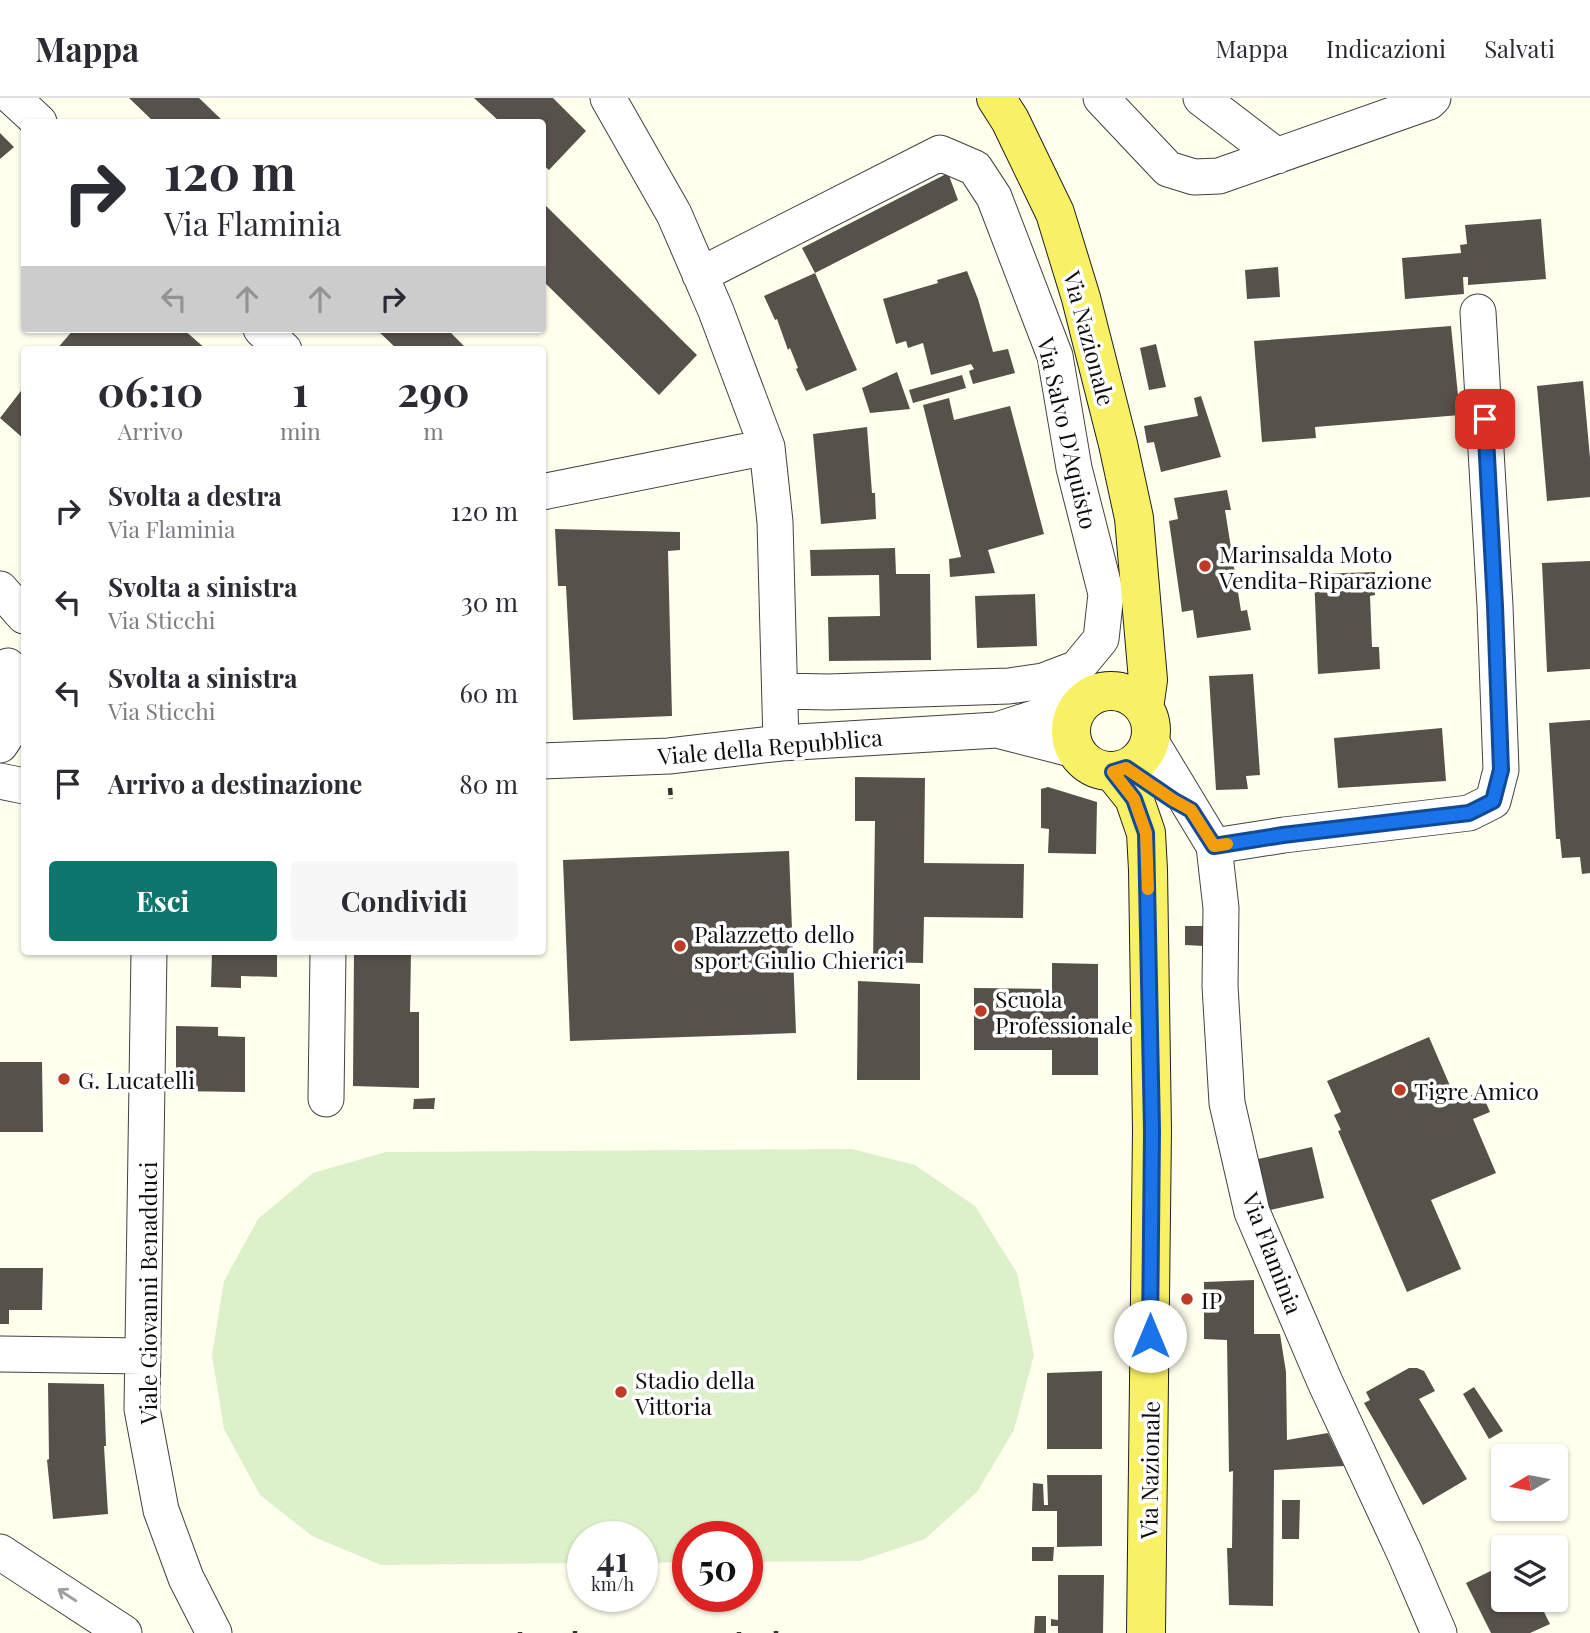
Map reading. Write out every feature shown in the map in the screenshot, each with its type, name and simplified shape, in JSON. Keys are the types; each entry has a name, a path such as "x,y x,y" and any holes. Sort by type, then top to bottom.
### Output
{"main road":[{"name":"Via Nazionale","path":"996,98 1010,120 1055,213 1081,298 1134,518 1148,680 1133,747 1134,799 1146,833 1148,870 1152,1130 1146,1633"},
{"name":"Via Nazionale","path":"1096,694 1115,673 1139,591"},
{"path":"1096,694 1127,694 1133,747 1091,766 1075,750 1070,736 1071,721 1077,708 1096,694"}],"street":[{"path":"13,98 36,119"},
{"path":"608,98 674,214 767,446 775,522 780,743"},
{"path":"1101,98 1168,169 1194,177 1219,176 1429,102 1433,98"},
{"path":"1201,98 1277,156"},
{"name":"Via Salvo D'Aquisto","path":"700,275 940,153 975,168 994,197 1055,356 1074,468 1106,594 1101,639 1077,668 1043,681 995,687 780,691"},
{"path":"1214,846 1469,813 1493,801 1501,770 1495,606 1478,312"},
{"path":"265,333 280,346"},
{"path":"546,491 767,446"},
{"path":"0,589 21,613"},
{"path":"0,745 12,728 17,697 11,668"},
{"name":"Viale della Repubblica","path":"546,761 669,756 780,743 997,730 1053,712 1096,694"},
{"name":"Viale della Repubblica","path":"997,730 1075,750"},
{"name":"Via Flaminia","path":"1133,747 1173,800 1191,810 1214,846 1221,908 1220,986 1227,1103 1252,1212 1325,1382 1439,1633"},
{"path":"0,780 21,775"},
{"path":"0,780 21,785"},
{"name":"Viale Giovanni Benadduci","path":"149,955 142,1409 161,1510 186,1578 210,1629"},
{"path":"326,1099 328,955"},
{"path":"0,1354 143,1356"},
{"path":"0,1552 124,1633"}],"green space":[{"name":"Stadio della Vittoria","path":"852,1149 915,1165 975,1206 1017,1273 1034,1355 1014,1430 977,1492 925,1539 860,1561 763,1562 763,1521 672,1521 672,1562 658,1563 658,1521 567,1521 567,1563 381,1565 312,1536 260,1495 224,1429 212,1355 224,1281 258,1219 313,1173 386,1152"}],"building":[{"path":"129,98 199,98 221,119 151,119"},
{"path":"474,98 553,98 586,131 549,170 546,167 546,119 497,119"},
{"path":"0,133 14,147 0,159"},
{"path":"948,173 958,200 815,273 802,248"},
{"path":"546,206 697,355 659,395 546,284"},
{"path":"1541,219 1546,279 1468,285 1468,277 1463,277 1464,294 1405,299 1402,258 1461,253 1460,245 1467,244 1465,225"},
{"path":"1278,267 1280,297 1247,299 1245,270"},
{"path":"967,271 993,352 1008,349 1015,373 973,384 969,371 974,369 971,364 931,375 923,343 908,348 906,341 896,344 883,299 938,283 937,280"},
{"path":"815,273 857,370 806,391 790,348 788,350 777,319 775,320 764,296"},
{"path":"1451,326 1460,415 1315,427 1316,438 1262,442 1254,341"},
{"path":"71,333 188,333 202,346 59,346"},
{"path":"380,333 451,333 464,346 394,346"},
{"path":"1156,344 1166,387 1149,390 1140,348"},
{"path":"897,372 910,409 870,413 862,388"},
{"path":"962,375 966,388 913,403 909,390"},
{"path":"1583,381 1590,458 1590,497 1547,501 1537,386"},
{"path":"21,391 21,436 0,418"},
{"path":"1201,396 1221,457 1161,472 1154,442 1147,443 1144,426 1198,416 1194,398"},
{"path":"949,398 954,420 1010,406 1044,534 988,550 995,573 950,577 949,559 961,557 923,405"},
{"path":"867,427 876,519 821,524 813,434"},
{"name":"Marinsalda Moto Vendita-Riparazione","path":"1227,490 1231,510 1225,510 1241,611 1247,610 1251,630 1197,638 1193,610 1182,612 1169,521 1178,519 1174,498"},
{"path":"555,529 680,532 680,550 668,551 672,716 573,720 566,586 558,586"},
{"path":"895,548 896,574 930,574 931,660 829,661 828,617 880,616 879,575 811,576 810,550"},
{"path":"1590,561 1590,669 1547,672 1542,563"},
{"path":"1375,572 1375,595 1370,596 1372,647 1379,647 1380,669 1318,674 1314,574"},
{"path":"1035,594 1037,646 977,648 975,596"},
{"path":"1253,674 1260,775 1246,776 1248,789 1216,790 1209,676"},
{"path":"1590,720 1590,873 1582,874 1580,857 1562,858 1560,839 1556,839 1549,723"},
{"path":"1442,728 1446,781 1338,788 1334,738"},
{"path":"855,777 925,778 924,863 1024,864 1023,918 924,917 923,963 873,962 875,821 855,821"},
{"path":"1048,787 1097,802 1096,854 1048,853 1049,829 1041,828 1041,789"},
{"name":"Palazzetto dello sport Giulio Chierici","path":"789,851 796,1033 570,1041 563,860"},
{"path":"1185,926 1204,926 1204,946 1185,945"},
{"path":"212,955 277,955 277,977 241,976 241,988 211,987"},
{"path":"354,955 411,955 410,1012 419,1012 419,1088 353,1086"},
{"path":"1052,963 1098,964 1098,1075 1052,1075 1052,1050 974,1050 974,988 1052,989"},
{"path":"858,981 920,984 920,1080 857,1080"},
{"path":"176,1026 218,1027 218,1036 245,1037 245,1092 176,1091"},
{"path":"1429,1037 1457,1102 1481,1091 1490,1112 1473,1119 1496,1173 1431,1200 1461,1269 1407,1292 1338,1131 1341,1130 1334,1115 1341,1112 1327,1081"},
{"path":"0,1062 42,1062 43,1132 0,1132"},
{"path":"435,1098 434,1109 413,1109 414,1099"},
{"path":"1312,1147 1324,1198 1270,1210 1258,1159"},
{"path":"0,1268 43,1268 42,1310 9,1310 9,1324 0,1324"},
{"path":"1254,1280 1254,1334 1280,1334 1286,1372 1287,1440 1328,1433 1344,1466 1274,1470 1273,1606 1229,1605 1227,1548 1232,1548 1233,1471 1229,1472 1227,1340 1204,1339 1204,1282"},
{"path":"1409,1368 1424,1371 1435,1391 1419,1399 1467,1479 1423,1505 1364,1403 1370,1400 1366,1392"},
{"path":"1102,1371 1102,1449 1047,1449 1047,1373"},
{"path":"48,1383 104,1384 108,1514 53,1519 47,1460"},
{"path":"1474,1387 1503,1431 1489,1439 1463,1394"},
{"path":"1047,1475 1102,1475 1102,1546 1057,1547 1057,1511 1032,1511 1033,1483 1043,1484 1044,1505 1048,1505"},
{"path":"1282,1500 1300,1500 1299,1539 1282,1539"},
{"path":"1032,1547 1054,1547 1053,1561 1032,1561"},
{"path":"1491,1571 1491,1612 1544,1612 1550,1624 1530,1633 1491,1633 1466,1583"},
{"path":"1058,1575 1104,1575 1103,1633 1058,1633 1058,1626 1051,1626 1051,1619 1058,1620"},
{"path":"1035,1616 1046,1616 1046,1633 1034,1633"}],"slow traffic":[{"path":"1148,889 1146,833 1134,799 1113,772 1126,768 1191,810 1214,846 1227,844"}],"place":[{"name":"Marinsalda Moto Vendita-Riparazione","path":"1205,566"},
{"name":"Palazzetto dello sport Giulio Chierici","path":"680,946"},
{"name":"Scuola Professionale","path":"981,1011"},
{"name":"G. Lucatelli","path":"64,1079"},
{"name":"Tigre Amico","path":"1400,1090"},
{"name":"IP","path":"1187,1299"},
{"name":"Stadio della Vittoria","path":"621,1392"}],"route":[{"path":"1150,1336 1152,1130 1146,833 1134,799 1113,772 1126,768 1191,810 1214,846 1469,813 1493,801 1501,770 1485,419"}]}
